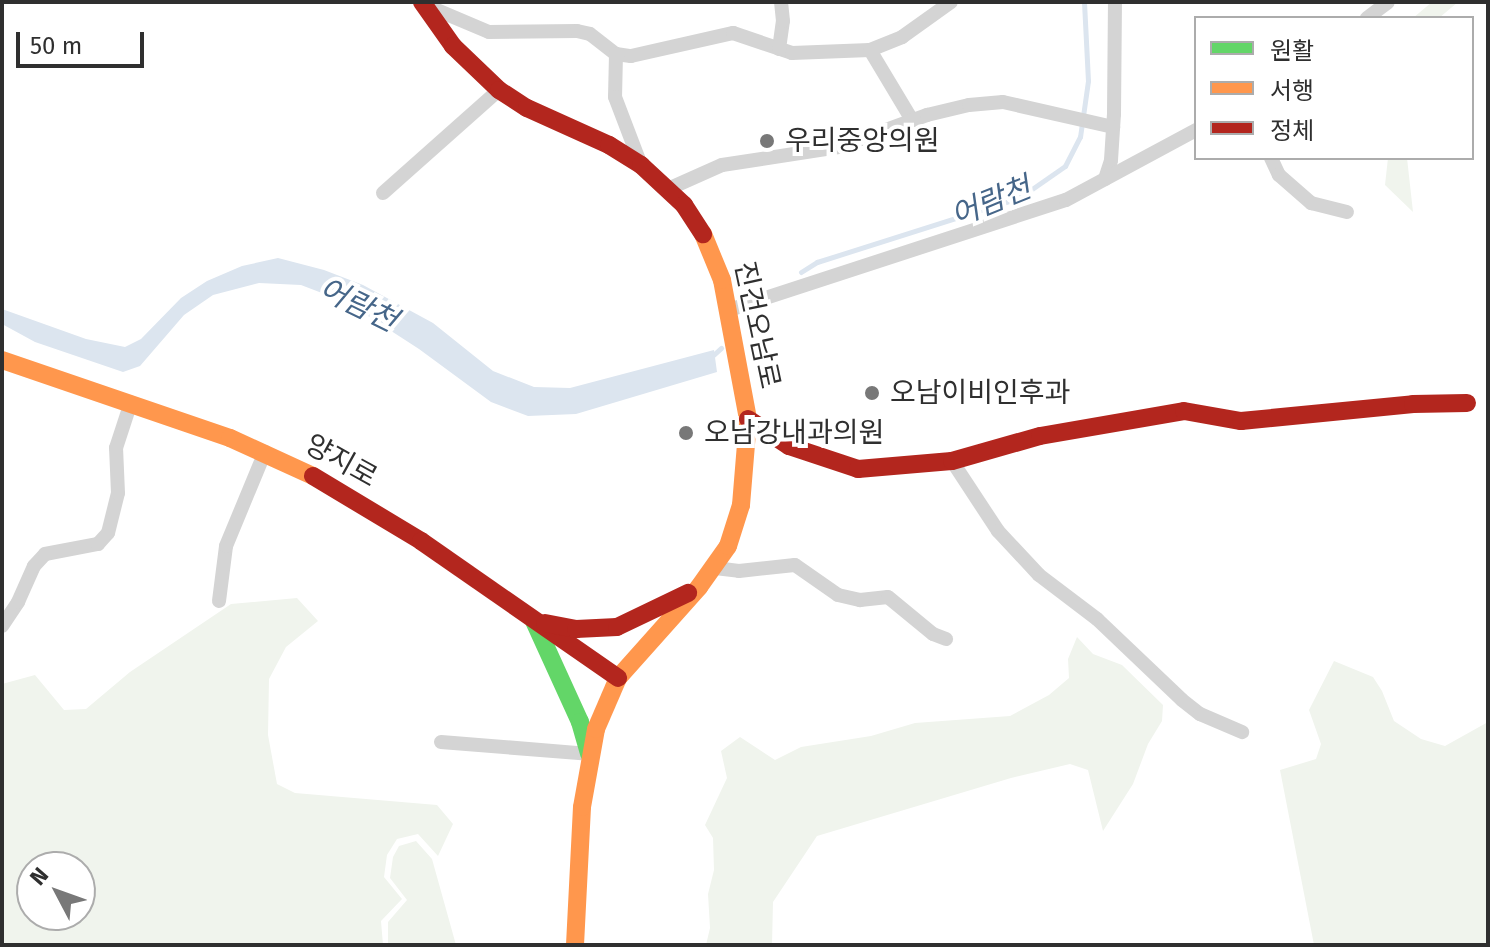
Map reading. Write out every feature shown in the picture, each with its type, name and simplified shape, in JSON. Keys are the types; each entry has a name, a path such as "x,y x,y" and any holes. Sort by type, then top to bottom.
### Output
{"street":[{"path":"779,49 783,21 781,2"},
{"path":"423,4 489,32 577,31 590,34 616,54 648,53 733,33 779,49 810,54 870,50 902,37 951,2"},
{"path":"1105,179 1111,160 1113,127 1115,2"},
{"path":"1370,16 1388,2"},
{"name":"진건오남로","path":"423,4 453,46 499,90 527,108 609,145 641,165 684,205 708,242 729,310 748,419 741,505 728,546 715,568 618,678 589,754 582,807 575,945"},
{"path":"870,50 912,120"},
{"path":"616,54 615,97 641,165"},
{"path":"383,193 499,90"},
{"path":"668,189 722,165 839,147 912,120 969,105 1003,102 1113,127"},
{"path":"729,310 1066,200 1194,131"},
{"path":"1272,160 1279,175 1311,203 1347,212"},
{"name":"양지로","path":"2,360 131,402 265,452 304,471 421,541 618,678"},
{"path":"2,626 14,611 34,566 45,554 98,544 108,533 118,493 116,448 131,402"},
{"path":"748,419 789,446 858,469 952,461 983,455 1040,436 1184,411 1241,421 1413,404 1467,403"},
{"path":"219,601 226,546 265,452"},
{"path":"952,461 998,531 1039,575 1097,619 1200,714 1242,732"},
{"path":"715,568 739,571 795,565 838,595 860,600 888,597 933,634 946,639"},
{"path":"534,621 576,629 617,627 699,587"},
{"path":"441,742 589,754 580,722 534,621"}],"shaded area":[{"path":"1432,2 1458,2 1441,16 1415,16"},
{"path":"1388,160 1407,160 1413,212 1385,185"},
{"path":"297,598 318,621 286,647 269,679 268,735 277,784 295,793 437,805 453,824 438,856 418,834 397,839 387,855 384,877 402,899 381,921 383,945 2,945 2,684 35,675 64,710 86,709 130,672 231,604"},
{"path":"1077,637 1093,654 1122,665 1163,705 1162,721 1148,744 1133,784 1103,831 1088,770 1070,764 1011,778 817,836 773,902 772,945 706,945 710,928 708,894 714,870 713,838 705,825 727,778 721,751 740,737 775,760 801,747 871,736 915,723 1010,716 1049,695 1069,678 1068,659"},
{"path":"1334,661 1373,677 1394,721 1421,739 1445,746 1488,722 1488,945 1314,945 1280,770 1316,759 1321,744 1309,710"},
{"path":"416,841 432,859 456,945 388,945 388,922 407,900 390,878 393,857 399,846"}],"water":[{"path":"278,258 324,270 363,285 433,323 493,371 534,387 570,388 714,350 717,372 576,414 528,416 491,402 419,349 348,303 301,285 259,283 213,295 184,315 140,366 123,372 35,342 2,324 2,309 86,339 125,347 141,339 181,298 207,281 242,266"}],"waterway":[{"name":"어람천","path":"801,272 817,262 1019,198 1065,166 1080,137 1088,81 1084,2"},
{"name":"어람천","path":"710,358 721,348"}],"traffic: fast":[{"path":"534,621 580,722 589,754"}],"traffic: slow":[{"path":"575,945 582,807 596,729 618,678 699,587 728,546 741,505 748,419 722,280 703,234"},
{"path":"2,360 230,438 313,476"}],"traffic: jam":[{"path":"422,2 453,46 499,90 527,108 609,145 641,165 684,205 703,234"},
{"path":"748,419 789,446 858,469 952,461 1040,436 1184,411 1241,421 1413,404 1467,403"},
{"path":"313,476 421,541 618,678"},
{"path":"545,623 576,629 617,627 688,593"}],"place":[{"name":"우리중앙의원","path":"767,141"},
{"name":"오남이비인후과","path":"872,393"},
{"name":"오남강내과의원","path":"686,433"}]}
